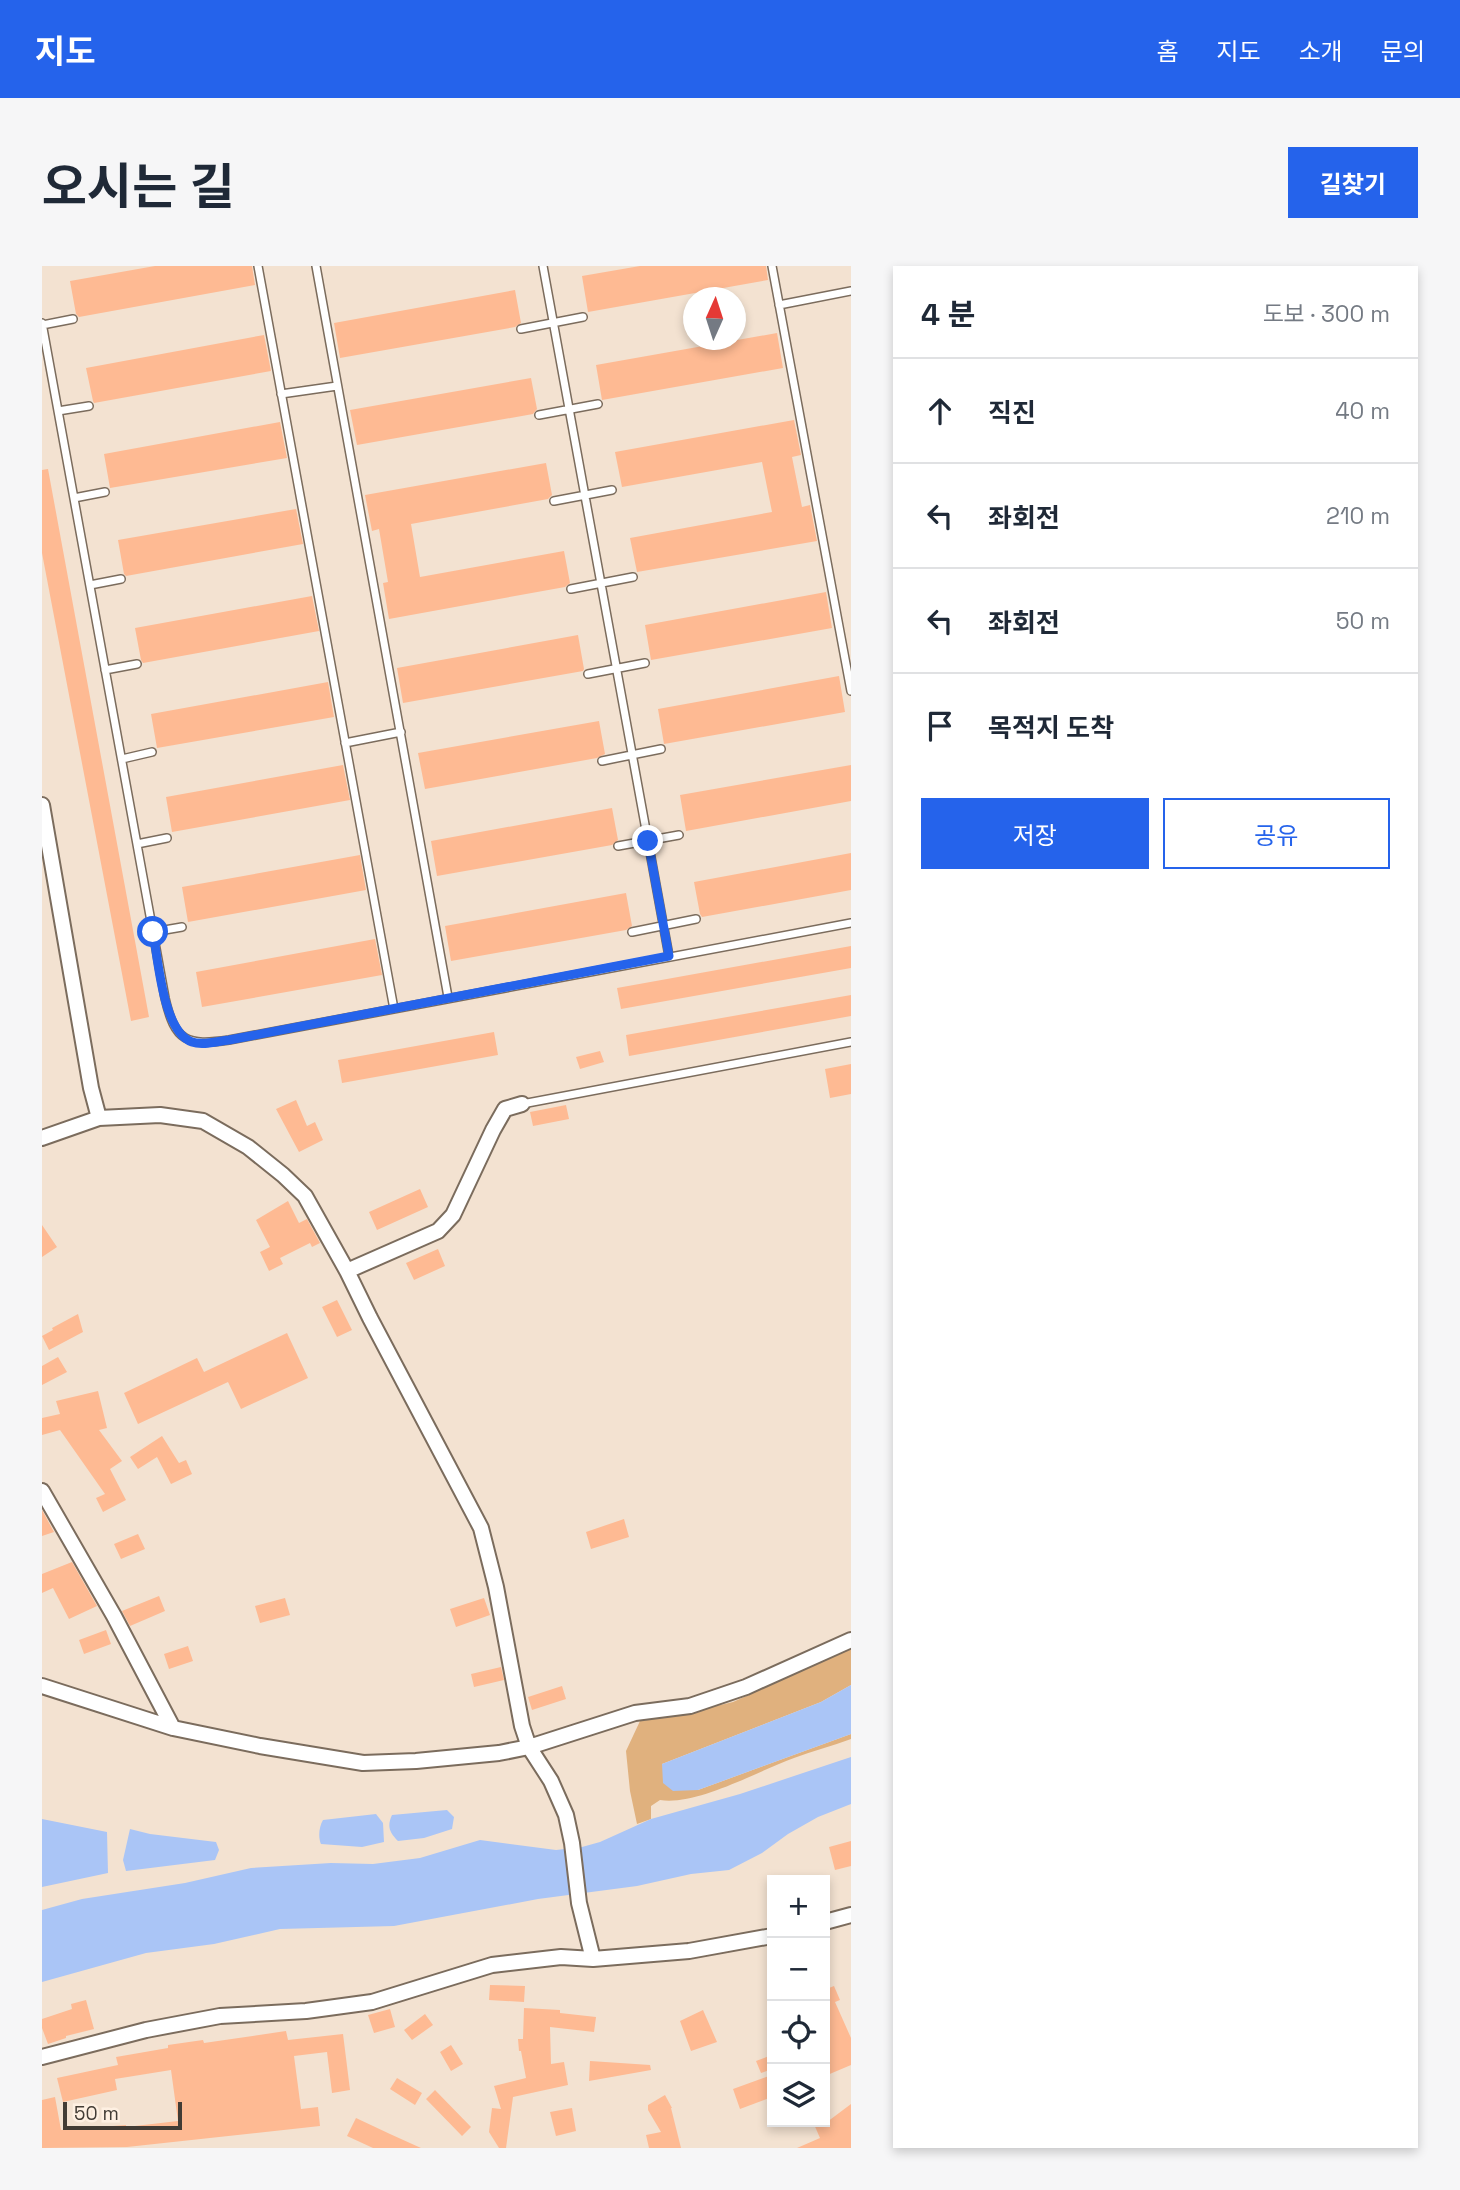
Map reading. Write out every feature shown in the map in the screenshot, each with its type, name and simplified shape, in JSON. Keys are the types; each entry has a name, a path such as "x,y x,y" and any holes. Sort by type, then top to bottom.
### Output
{"street":[{"path":"42,806 91,1088 99,1118"},
{"path":"347,1271 438,1231 453,1215 505,1109 522,1104"},
{"path":"42,1138 99,1118 160,1115 203,1121 248,1147 305,1196 481,1528 529,1747 551,1781 566,1815 579,1903 593,1959"},
{"path":"42,1491 114,1616 173,1728"},
{"path":"42,1686 173,1728 260,1746 363,1763 416,1761 499,1753 529,1747 635,1713 690,1706 746,1687 851,1640"},
{"path":"830,1921 851,1915"},
{"path":"42,2057 146,2030 220,2016 306,2011 372,2002 492,1965 561,1957 593,1959 689,1951 767,1937"}],"lane":[{"path":"258,266 394,1009"},
{"path":"316,266 448,997"},
{"path":"543,266 669,956"},
{"path":"772,266 847,650 851,691"},
{"path":"779,305 851,291"},
{"path":"521,329 583,317"},
{"path":"72,319 42,324 169,1016 179,1032 190,1042 229,1040 851,923"},
{"path":"281,394 337,386"},
{"path":"539,415 598,404"},
{"path":"58,411 89,406"},
{"path":"554,501 612,490"},
{"path":"74,498 105,492"},
{"path":"571,589 633,577"},
{"path":"90,585 121,579"},
{"path":"588,674 645,663"},
{"path":"105,670 137,664"},
{"path":"345,743 401,732"},
{"path":"603,761 661,749"},
{"path":"122,759 152,752"},
{"path":"618,846 679,835"},
{"path":"137,844 167,838"},
{"path":"632,932 696,919"},
{"path":"153,932 182,927"},
{"path":"522,1104 851,1042"}],"shaded area":[{"path":"851,1649 851,1685 821,1702 662,1764 698,1790 851,1734 851,1739 794,1758 709,1793 691,1798 660,1800 651,1806 651,1819 637,1824 626,1751 640,1721 733,1702"}],"water":[{"path":"851,1685 851,1734 698,1790 673,1791 663,1783 662,1764 821,1702"},
{"path":"851,1757 851,1804 818,1817 762,1853 729,1870 538,1899 394,1926 280,1929 214,1944 146,1953 42,1982 42,1910 82,1899 185,1883 251,1868 331,1863 373,1864 420,1858 480,1840 556,1850 582,1847 600,1842 651,1819 740,1794"},
{"path":"447,1810 454,1817 452,1829 424,1838 398,1841 390,1829 392,1815"},
{"path":"376,1814 383,1823 384,1842 362,1847 321,1844 319,1832 323,1820"},
{"path":"42,1819 107,1832 108,1873 42,1887"},
{"path":"130,1829 216,1842 219,1850 215,1860 126,1871 123,1860"}],"building":[{"path":"155,266 252,266 255,285 79,317 76,314 70,281"},
{"path":"640,266 766,266 768,280 729,287 683,287 683,295 588,312 582,276"},
{"path":"515,290 521,323 515,327 340,358 334,323"},
{"path":"777,333 783,368 602,400 596,365 683,350 746,350 746,338"},
{"path":"264,335 271,371 94,403 93,401 86,368"},
{"path":"531,378 537,409 533,414 357,445 350,410"},
{"path":"794,420 801,455 792,457 802,507 810,505 817,541 637,572 630,538 772,512 762,462 622,487 615,452"},
{"path":"280,422 287,458 110,488 104,454"},
{"path":"546,463 552,495 548,499 411,524 420,577 564,551 570,583 565,587 389,619 383,583 388,582 379,529 372,531 365,495"},
{"path":"48,469 149,1017 131,1021 42,553 42,470"},
{"path":"296,509 303,544 126,576 124,574 118,540"},
{"path":"826,592 832,628 651,660 645,625"},
{"path":"312,596 319,631 143,663 141,660 135,628"},
{"path":"578,635 583,671 403,703 397,668"},
{"path":"839,676 845,712 664,744 658,709"},
{"path":"328,682 334,717 157,748 151,714"},
{"path":"599,721 605,754 597,758 425,789 418,753"},
{"path":"343,765 350,800 172,832 166,797"},
{"path":"851,765 851,801 686,831 680,795"},
{"path":"612,808 618,840 612,845 437,876 431,841"},
{"path":"851,853 851,890 702,917 700,914 694,882"},
{"path":"360,855 366,890 188,922 182,887"},
{"path":"626,893 632,926 626,930 451,961 445,926"},
{"path":"375,939 382,975 202,1007 196,972"},
{"path":"851,946 851,968 621,1009 617,988"},
{"path":"851,995 851,1016 629,1056 626,1035"},
{"path":"494,1032 498,1055 342,1083 338,1060"},
{"path":"600,1051 604,1062 580,1069 576,1057"},
{"path":"851,1064 851,1094 830,1098 825,1069"},
{"path":"296,1100 307,1126 315,1122 323,1140 299,1152 276,1109"},
{"path":"566,1105 569,1119 533,1126 530,1112"},
{"path":"420,1189 428,1207 377,1230 369,1212"},
{"path":"288,1201 299,1223 307,1219 320,1243 312,1247 310,1243 280,1258 283,1264 269,1271 260,1252 270,1247 256,1220"},
{"path":"42,1225 57,1247 42,1257"},
{"path":"438,1249 445,1266 414,1280 406,1263"},
{"path":"337,1300 352,1330 337,1337 322,1307"},
{"path":"78,1314 83,1332 49,1350 42,1336"},
{"path":"287,1333 308,1378 241,1409 228,1382 138,1424 124,1393 197,1358 204,1372"},
{"path":"58,1357 67,1372 42,1385 42,1366"},
{"path":"98,1391 107,1428 99,1430 122,1461 110,1469 126,1500 103,1512 96,1498 105,1494 60,1430 42,1435 42,1418 60,1414 56,1401"},
{"path":"162,1436 179,1463 186,1460 192,1474 171,1484 157,1457 138,1469 130,1457"},
{"path":"42,1510 54,1532 42,1536"},
{"path":"624,1519 629,1537 591,1549 586,1532"},
{"path":"138,1534 145,1549 121,1559 114,1544"},
{"path":"72,1562 97,1606 69,1619 53,1588 42,1593 42,1574"},
{"path":"159,1596 165,1611 130,1626 122,1611"},
{"path":"285,1598 290,1615 260,1623 255,1606"},
{"path":"484,1598 490,1615 456,1627 450,1609"},
{"path":"106,1630 111,1644 84,1654 79,1640"},
{"path":"188,1646 193,1661 169,1669 164,1654"},
{"path":"501,1667 504,1680 474,1687 471,1674"},
{"path":"562,1686 566,1699 532,1710 528,1697"},
{"path":"851,1841 851,1866 835,1870 829,1847"},
{"path":"490,1985 525,1986 524,2002 489,2000"},
{"path":"834,1986 840,2000 835,2002 851,2038 851,2065 830,2074 830,1988"},
{"path":"86,2000 94,2029 48,2044 42,2028 42,2019 72,2009 71,2004"},
{"path":"524,2008 560,2010 560,2013 596,2017 594,2032 550,2027 551,2064 564,2062 568,2085 513,2097 506,2148 499,2148 489,2132 492,2108 501,2109 494,2086 526,2078 518,2039 523,2039"},
{"path":"390,2009 395,2027 374,2033 368,2015"},
{"path":"703,2010 717,2042 691,2051 680,2021"},
{"path":"425,2014 433,2025 412,2040 404,2030"},
{"path":"286,2031 288,2040 343,2034 350,2090 332,2093 327,2052 294,2056 301,2109 318,2107 320,2126 127,2147 42,2148 42,2100 55,2097 61,2130 178,2121 171,2070 115,2079 117,2090 63,2102 57,2078 118,2065 116,2057 168,2048 168,2045 203,2040 204,2043"},
{"path":"451,2045 463,2064 451,2071 440,2052"},
{"path":"767,2057 767,2071 761,2073 756,2061"},
{"path":"590,2061 650,2065 651,2070 589,2081"},
{"path":"767,2077 767,2099 740,2109 733,2089"},
{"path":"397,2078 422,2093 415,2105 390,2089"},
{"path":"435,2090 471,2127 462,2136 426,2099"},
{"path":"665,2095 672,2108 681,2148 649,2148 646,2135 661,2132 648,2110 648,2105"},
{"path":"851,2104 851,2148 797,2148 820,2138 815,2127 830,2127 830,2120"},
{"path":"572,2108 576,2131 556,2136 550,2112"},
{"path":"356,2118 421,2148 373,2148 347,2136"}],"route":[{"path":"153,932 169,1016 179,1032 190,1042 229,1040 669,956 648,841"}]}
